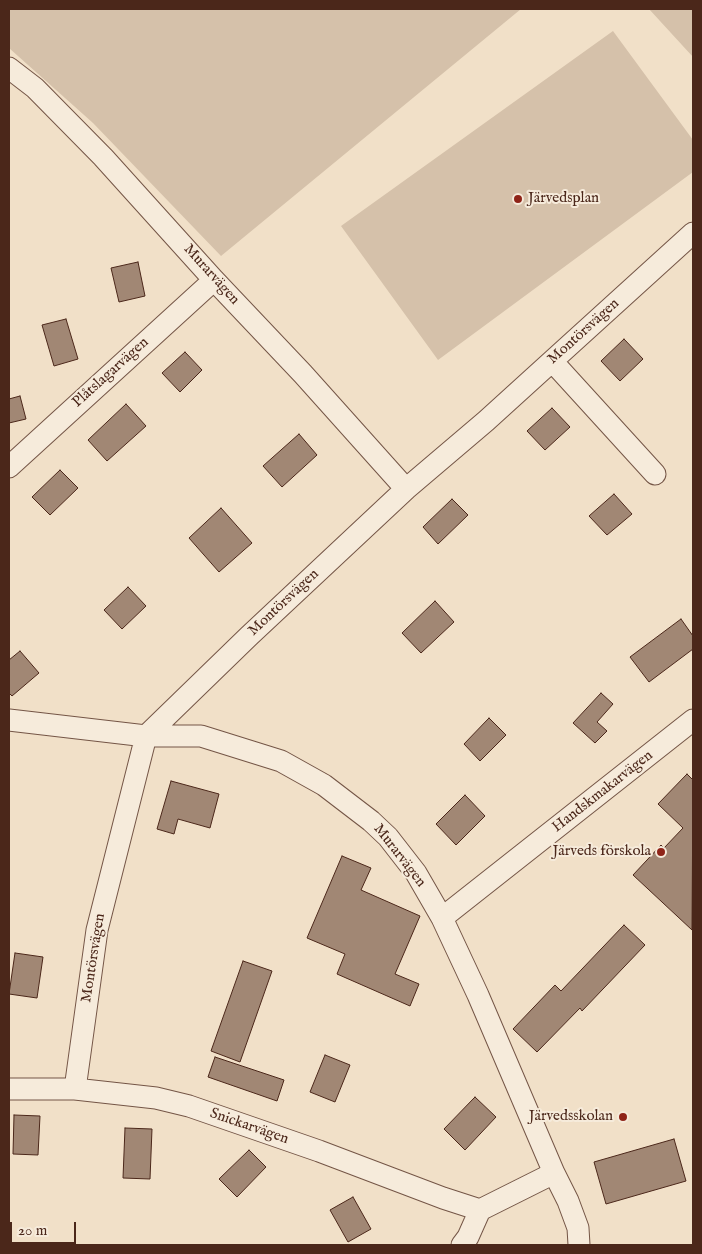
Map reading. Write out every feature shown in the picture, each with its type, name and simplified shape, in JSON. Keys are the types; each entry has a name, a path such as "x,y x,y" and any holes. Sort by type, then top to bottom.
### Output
{"street":[{"name":"Murarvägen","path":"9,68 35,88 103,157 406,488"},
{"name":"Montörsvägen","path":"75,1089 96,930 146,736 406,488 486,421 693,233"},
{"name":"Plåtslagarvägen","path":"9,467 214,280"},
{"path":"552,361 655,474"},
{"name":"Murarvägen","path":"9,720 146,736 201,736 281,761 324,785 371,821 388,837 416,873 442,918 478,995 554,1173 568,1201 578,1228 579,1245"},
{"name":"Handskmakarvägen","path":"442,918 693,720"},
{"name":"Snickarvägen","path":"9,1089 75,1089 156,1098 189,1106 320,1151 443,1198 480,1210"},
{"path":"462,1245 468,1237 480,1210 554,1173"}],"shaded area":[{"path":"9,9 521,9 221,256 93,123 9,48"},
{"path":"649,9 693,9 693,57"},
{"name":"Järvedsplan","path":"613,31 693,140 693,172 438,360 341,226"}],"building":[{"path":"138,262 145,296 119,302 111,268"},
{"path":"66,319 78,359 54,366 42,325"},
{"path":"624,339 643,359 620,381 601,361"},
{"path":"185,352 202,370 180,392 162,373"},
{"path":"20,396 26,419 9,423 9,399"},
{"path":"126,404 146,426 107,461 88,440"},
{"path":"552,408 570,427 545,450 527,431"},
{"path":"299,434 317,455 282,487 263,466"},
{"path":"60,470 78,488 50,515 32,497"},
{"path":"614,494 632,514 607,535 589,516"},
{"path":"452,499 468,515 438,544 423,527"},
{"path":"221,508 252,543 219,572 189,538"},
{"path":"128,587 146,606 122,629 104,610"},
{"path":"435,601 454,622 421,653 402,633"},
{"path":"681,619 693,636 693,649 649,682 630,657"},
{"path":"20,651 39,673 12,696 9,693 9,660"},
{"path":"601,693 613,704 597,722 607,731 595,743 573,723"},
{"path":"489,718 506,735 480,761 464,744"},
{"path":"687,774 693,780 692,930 633,875 661,845 664,848 683,828 658,804"},
{"path":"171,781 219,794 210,828 178,819 174,834 157,829"},
{"path":"465,795 485,816 456,845 436,824"},
{"path":"342,856 371,868 361,890 420,916 395,974 419,984 410,1006 337,974 345,954 307,938"},
{"path":"624,925 645,945 582,1011 580,1008 537,1052 513,1029 555,985 561,991"},
{"path":"15,953 43,957 37,998 9,994"},
{"path":"243,961 272,971 240,1062 211,1051"},
{"path":"325,1055 350,1065 335,1102 310,1092"},
{"path":"215,1057 284,1080 277,1101 208,1077"},
{"path":"475,1097 496,1117 465,1150 444,1129"},
{"path":"14,1115 40,1116 38,1155 13,1154"},
{"path":"125,1128 152,1129 150,1179 123,1178"},
{"path":"674,1139 686,1181 606,1204 594,1162"},
{"path":"249,1150 266,1167 237,1197 219,1179"},
{"path":"353,1197 371,1229 348,1242 330,1210"}],"place":[{"name":"Järvedsplan","path":"518,199"},
{"name":"Järveds förskola","path":"661,852"},
{"name":"Järvedsskolan","path":"623,1117"}]}
